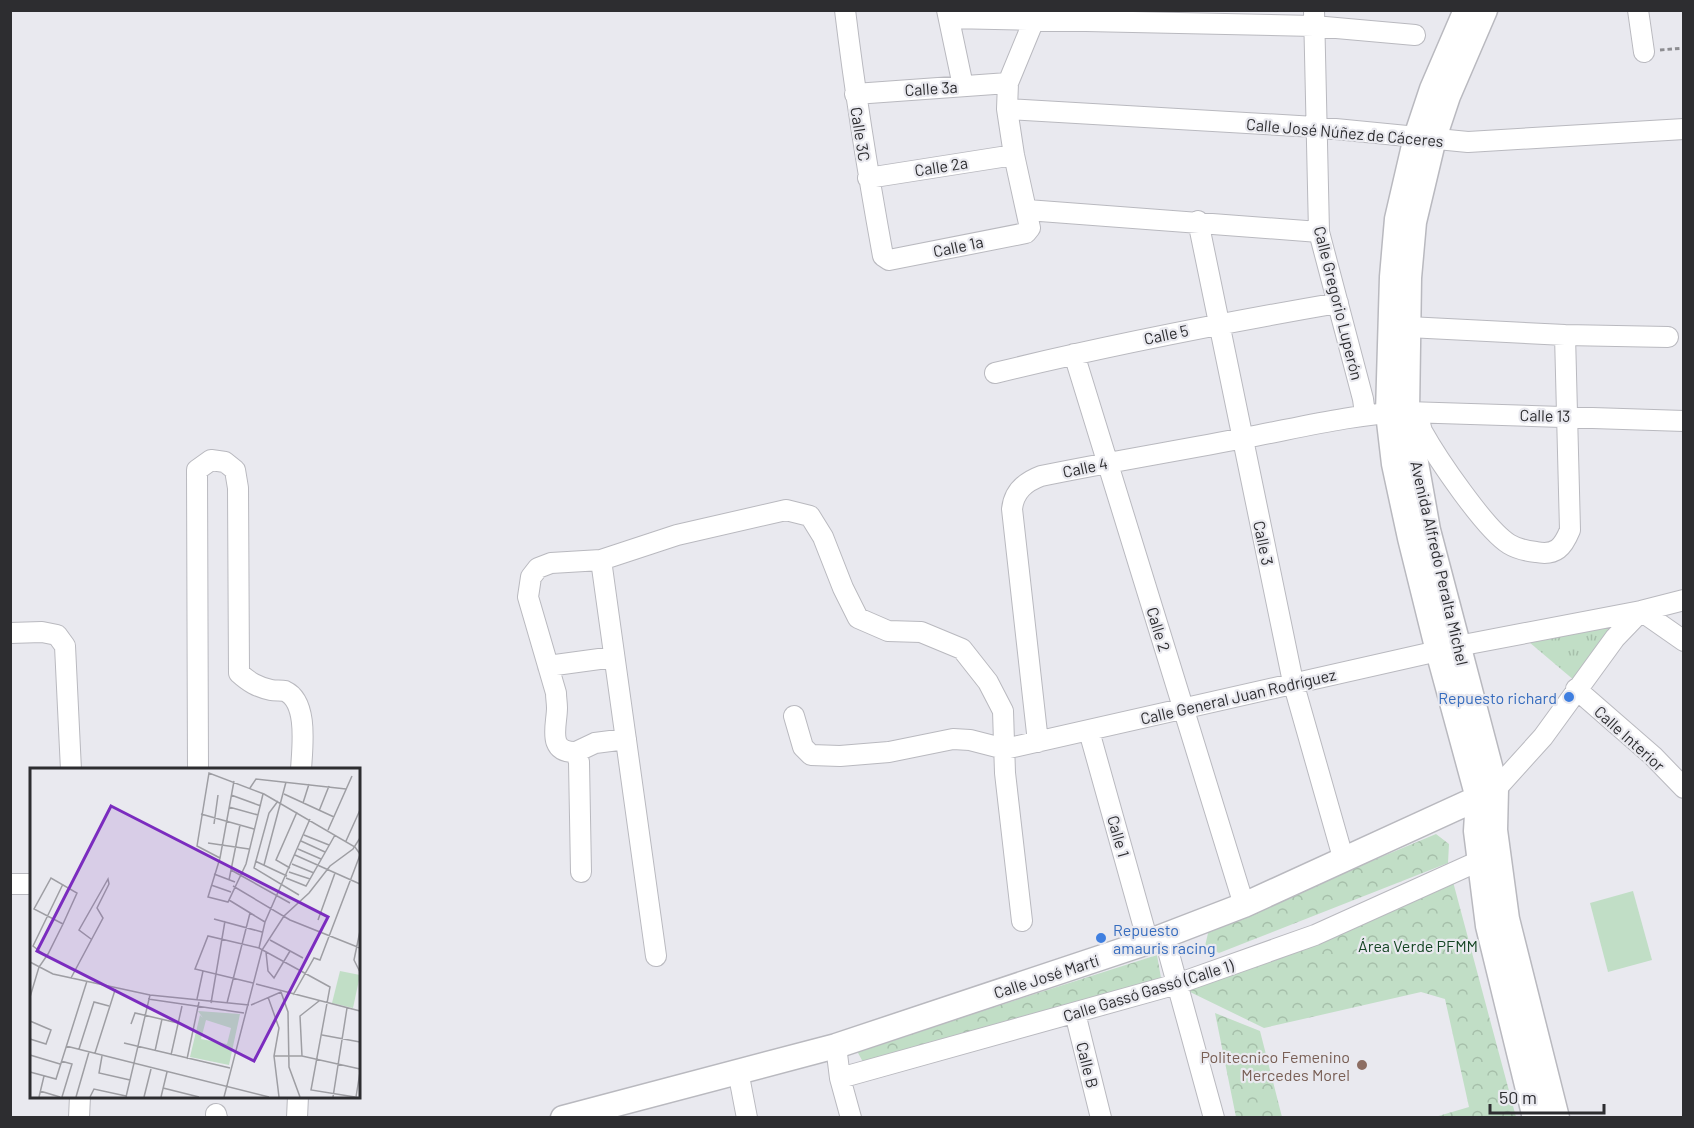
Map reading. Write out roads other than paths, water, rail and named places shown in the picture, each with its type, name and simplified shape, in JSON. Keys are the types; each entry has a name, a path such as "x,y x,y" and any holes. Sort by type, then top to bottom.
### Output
{"main road":[{"name":"Avenida Alfredo Peralta Michel","path":"1456,57 1466,10"},
{"name":"Avenida Alfredo Peralta Michel","path":"1395,413 1408,327 1414,222 1432,89 1456,57 1485,10"},
{"name":"Avenida Alfredo Peralta Michel","path":"1425,137 1397,219 1392,277 1395,413 1428,530 1448,648 1495,830 1507,919 1557,1118"},
{"name":"Avenida Alfredo Peralta Michel","path":"1487,794 1476,831 1488,926 1534,1118"},
{"name":"Calle José Martí","path":"563,1118 604,1112 738,1071 837,1046 1156,939 1244,905 1487,794"}],"street":[{"name":"Calle 3C","path":"845,10 855,94 883,256"},
{"path":"1638,10 1644,52"},
{"path":"963,86 948,14 1314,18 1415,35"},
{"path":"1033,16 1008,83 1007,109 1014,155 1029,218 1198,221 1319,232"},
{"name":"Calle Gregorio Luperón","path":"1314,18 1319,232 1363,399 1395,413 1421,429 1492,529 1510,545 1543,554 1556,550 1564,544 1570,530 1565,335"},
{"name":"Calle 3a","path":"855,94 1008,83"},
{"name":"Calle José Núñez de Cáceres","path":"1007,109 1315,127 1468,142 1683,129"},
{"name":"Calle 2a","path":"868,178 1014,155"},
{"name":"Calle 1a","path":"883,256 886,260 890,260 1028,232 1029,218"},
{"name":"Calle 3","path":"1198,221 1293,682 1344,861"},
{"name":"Calle 5","path":"995,373 1218,323 1338,303"},
{"path":"1408,327 1565,335 1668,337"},
{"name":"Calle 2","path":"1074,354 1244,905"},
{"name":"Calle 13","path":"1395,413 1683,421"},
{"name":"Calle 4","path":"1038,742 1012,502 1018,491 1031,480 1041,476 1107,462 1395,413"},
{"path":"198,768 197,470 211,460 225,462 235,470 238,488 239,673 250,684 286,692 296,702 302,717 301,768"},
{"path":"626,739 595,743 576,752 566,750 559,745 554,736 556,693 528,597 531,577 538,568 551,563 601,560 677,535 786,510 810,516 823,537 843,588 858,618 888,632 921,632 962,649 988,682 1003,711 1005,774 1022,921"},
{"path":"601,560 656,956"},
{"name":"Calle General Juan Rodríguez","path":"1005,749 1293,682 1448,648 1641,611 1683,600"},
{"path":"1641,611 1683,641"},
{"name":"Calle José Martí","path":"1487,794 1543,737 1615,638 1641,611"},
{"path":"10,633 42,632 57,635 65,646 71,768"},
{"path":"548,666 614,657"},
{"name":"Calle Interior","path":"1576,689 1653,756 1683,788"},
{"path":"794,716 803,747 811,755 840,756 877,753 953,740 970,740 1005,749"},
{"name":"Calle 1","path":"1089,731 1156,939 1177,984 1214,1118"},
{"path":"576,752 579,769 581,872"},
{"name":"Calle Gassó Gassó (Calle 1)","path":"840,1078 1177,984 1315,935 1479,861"},
{"path":"10,884 30,884"},
{"name":"Calle B","path":"1075,1013 1101,1118"},
{"path":"837,1046 840,1078 851,1118"},
{"path":"738,1071 747,1118"},
{"path":"79,1118 80,1098"},
{"path":"297,1118 298,1098"}],"place":[{"name":"Repuesto richard","path":"1569,697"},
{"name":"Repuesto amauris racing","path":"1101,938"},
{"name":"Politecnico Femenino Mercedes Morel","path":"1362,1065"}],"park label":[{"name":"Área Verde PFMM","path":"1418,945"}]}
